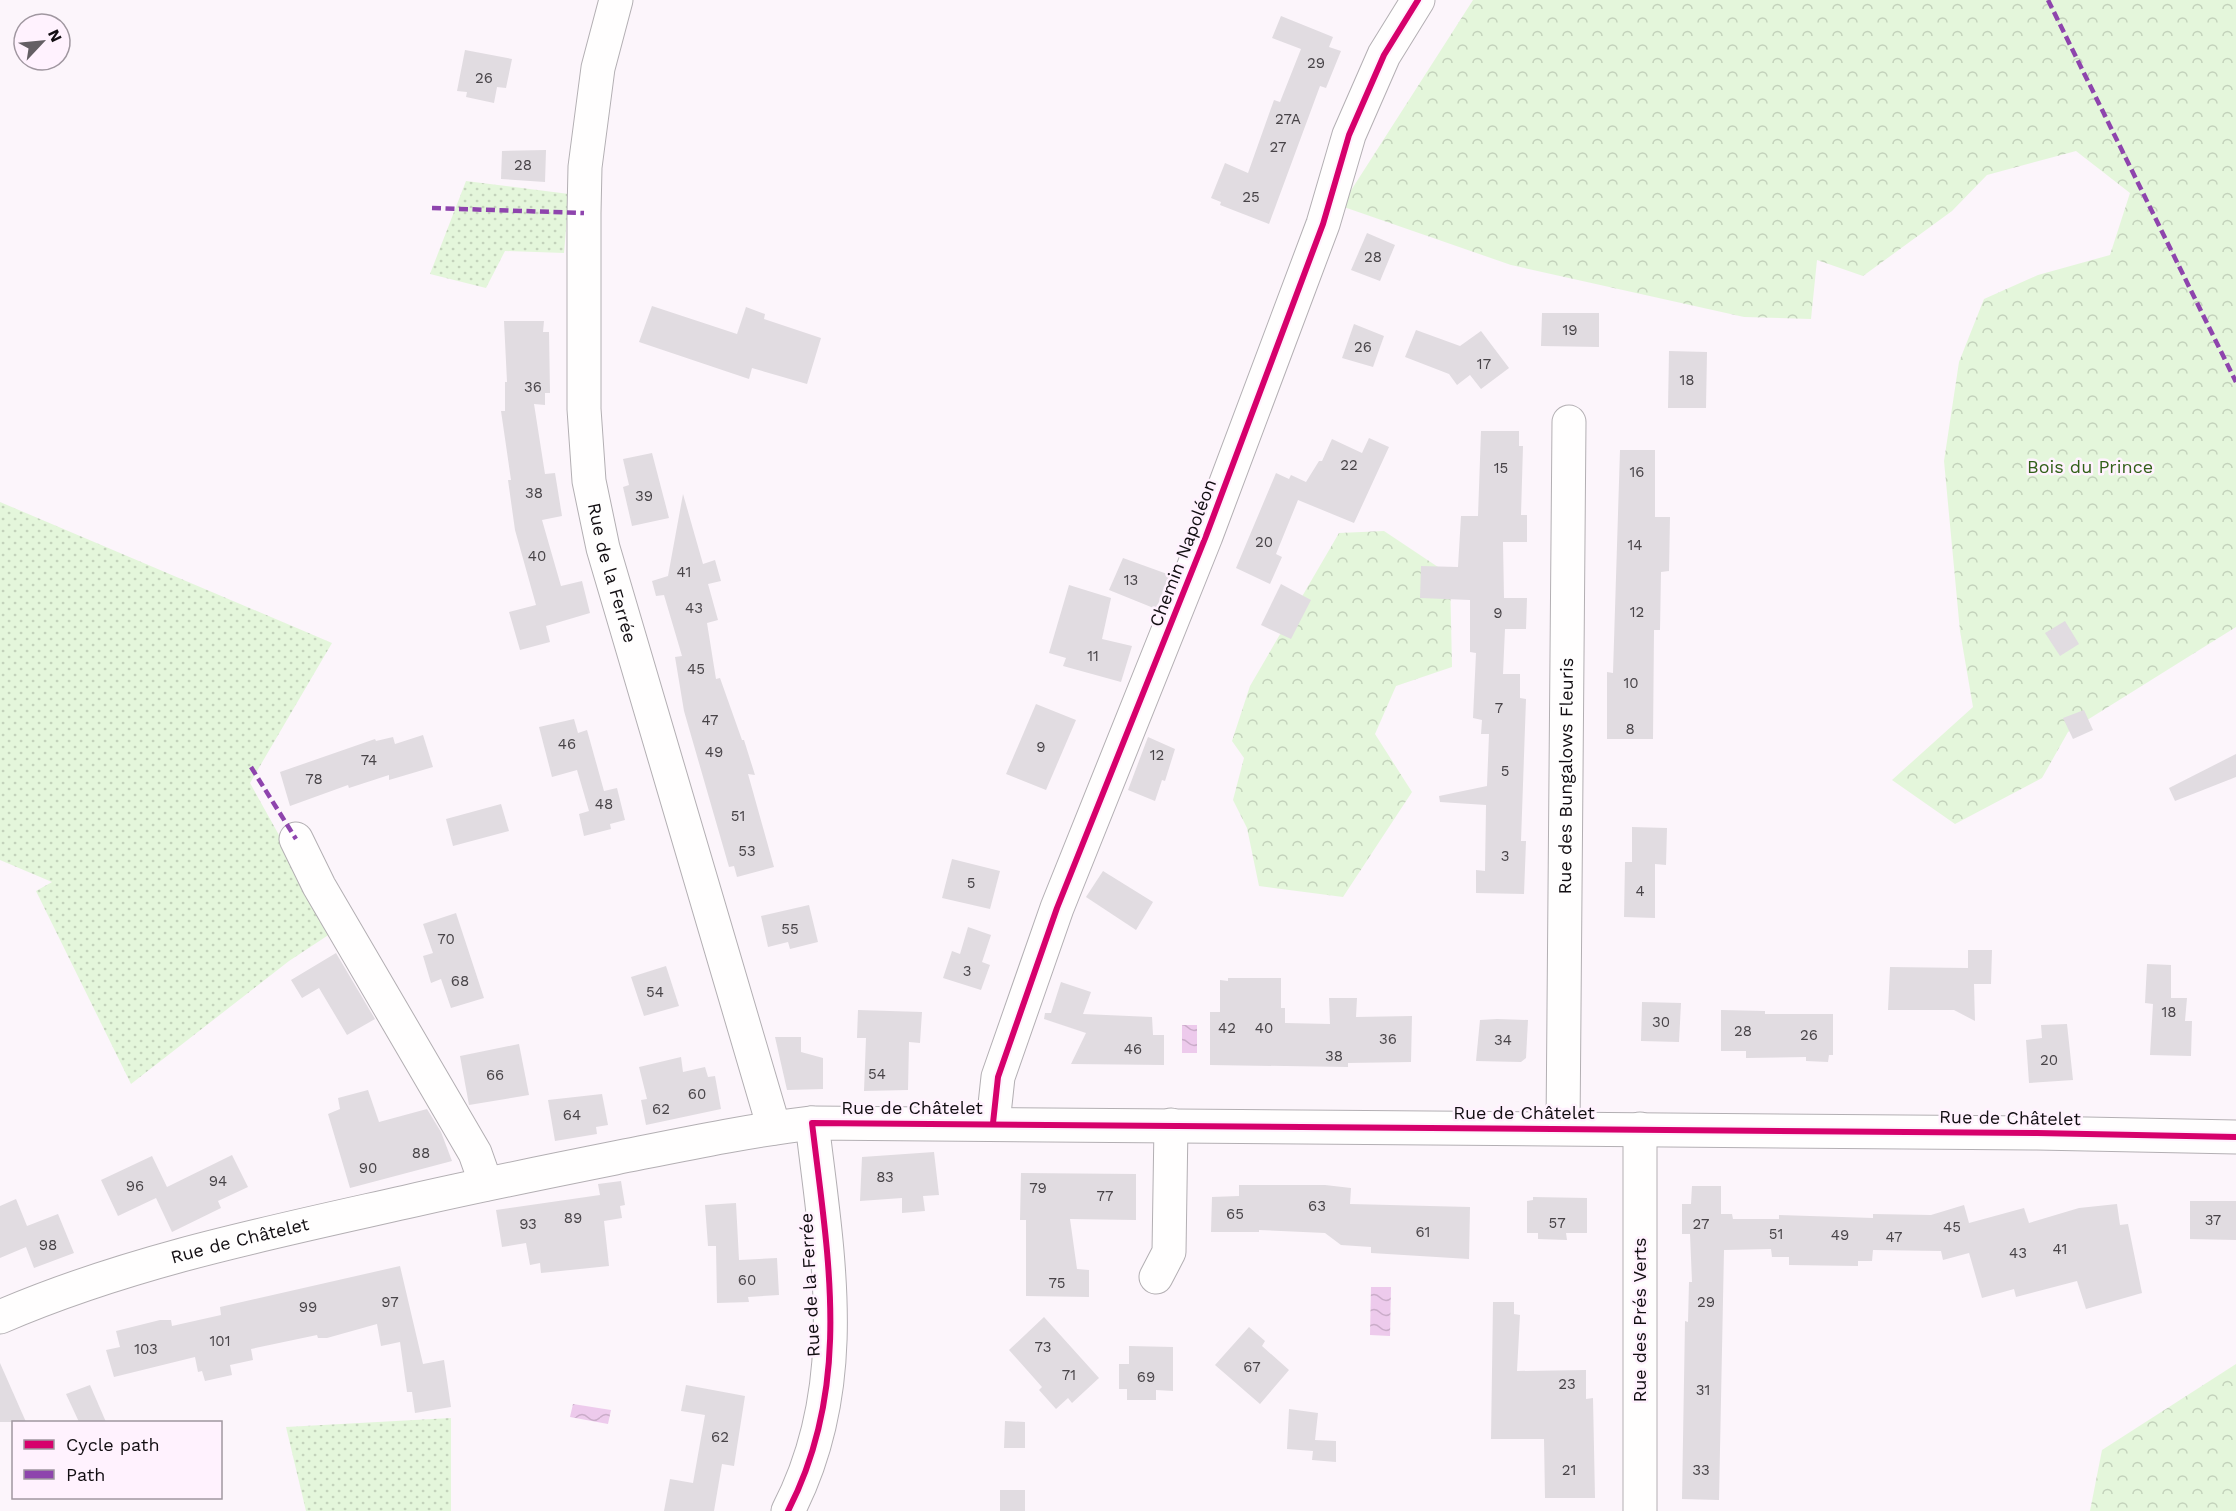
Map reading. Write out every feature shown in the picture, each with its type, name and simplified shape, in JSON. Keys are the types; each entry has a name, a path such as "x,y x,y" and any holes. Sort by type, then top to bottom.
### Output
{"street":[{"name":"Rue de la Ferrée","path":"616,0 598,68 585,167 582,313 584,409 590,481 612,582 774,1128"},
{"name":"Chemin Napoléon","path":"993,1123 998,1077 1057,908 1206,536 1323,224 1349,135 1383,55 1418,0"},
{"name":"Rue des Bungalows Fleuris","path":"1563,1128 1569,422"},
{"path":"296,839 319,886 475,1153 486,1184"},
{"name":"Rue de la Ferrée","path":"788,1511 813,1451 823,1418 829,1383 831,1334 828,1268 812,1123"},
{"name":"Rue de Châtelet","path":"0,1317 53,1294 167,1258 486,1184 774,1128 812,1123 1563,1128 2236,1137"},
{"path":"1156,1277 1169,1251 1171,1125"},
{"name":"Rue des Prés Verts","path":"1640,1129 1640,1511"}],"green space":[{"name":"Bois du Prince","path":"1473,0 2236,0 2236,627 2068,732 2042,778 1955,824 1892,780 1973,707 1960,631 1944,461 1959,362 1984,299 2038,275 2110,255 2130,193 2076,151 1987,175 1952,211 1863,276 1817,260 1811,319 1744,317 1511,265 1341,206"},
{"path":"466,181 569,194 564,253 505,251 486,288 430,274"},
{"path":"0,502 332,643 250,783 333,932 289,961 131,1084 36,891 52,882 0,860"},
{"path":"1384,531 1450,575 1452,667 1396,686 1375,734 1412,792 1343,897 1259,886 1247,828 1233,800 1244,758 1232,741 1250,686 1339,533"},
{"path":"2236,1364 2236,1511 2090,1511 2102,1450"},
{"path":"451,1418 451,1511 306,1511 286,1427"}],"water":[{"path":"1182,1025 1197,1025 1197,1053 1182,1053"},
{"path":"1371,1287 1391,1287 1390,1336 1370,1335"},
{"path":"573,1404 611,1410 608,1424 570,1417"}],"building":[{"path":"1281,16 1333,37 1329,47 1341,51 1326,88 1320,86 1269,224 1220,205 1221,202 1211,198 1225,163 1248,173 1274,100 1280,102 1301,49 1272,38"},
{"path":"465,50 512,59 506,88 497,87 494,103 466,97 467,92 457,91"},
{"path":"546,150 545,182 501,179 502,151"},
{"path":"1367,233 1395,245 1380,281 1351,270"},
{"path":"652,306 737,334 746,307 765,314 764,319 821,338 807,384 752,368 749,379 639,342"},
{"path":"1542,313 1599,313 1599,347 1541,346"},
{"path":"504,321 544,321 543,332 549,332 550,393 545,393 545,405 534,404 545,474 555,473 562,516 542,520 561,586 582,581 590,613 546,626 550,642 520,650 509,612 536,605 515,530 508,480 511,480 501,411 505,411 505,382 507,382"},
{"path":"1354,324 1384,336 1373,367 1342,358"},
{"path":"1416,330 1460,346 1481,331 1509,368 1481,389 1470,375 1457,385 1449,374 1405,357"},
{"path":"1669,351 1707,352 1706,408 1668,408"},
{"path":"1481,431 1519,431 1519,446 1523,446 1521,515 1527,515 1527,542 1503,542 1504,598 1527,598 1526,629 1505,629 1503,674 1520,674 1520,698 1526,699 1521,841 1526,841 1524,894 1476,893 1476,870 1485,871 1486,805 1440,802 1439,796 1487,786 1489,734 1481,734 1482,720 1473,718 1476,653 1470,652 1470,600 1420,598 1421,566 1458,567 1461,516 1478,516"},
{"path":"1369,438 1389,447 1354,523 1298,500 1276,554 1282,557 1270,584 1236,568 1276,473 1289,479 1291,475 1306,482 1319,461 1322,461 1332,439 1362,453"},
{"path":"1620,450 1655,450 1655,517 1670,517 1669,571 1661,572 1660,630 1654,630 1653,739 1607,739 1607,672 1613,673"},
{"path":"652,453 669,518 632,526 623,487 629,485 623,459"},
{"path":"683,494 703,564 715,560 721,581 708,584 718,620 707,623 716,679 720,678 755,775 748,774 774,867 737,877 734,866 729,867 684,711 675,657 682,656 664,595 656,596 652,581 668,576"},
{"path":"1123,558 1170,575 1156,609 1109,590"},
{"path":"1281,584 1311,600 1291,639 1261,625"},
{"path":"1069,585 1111,598 1102,639 1132,646 1121,682 1063,666 1066,658 1049,653"},
{"path":"2065,621 2079,644 2060,656 2045,633"},
{"path":"1036,704 1076,720 1046,790 1006,774"},
{"path":"2084,710 2093,730 2073,739 2063,718"},
{"path":"574,719 578,733 587,730 604,791 617,788 625,820 610,824 611,829 584,836 579,814 589,811 577,770 552,777 539,727"},
{"path":"423,735 433,767 389,780 389,775 349,788 348,785 290,806 280,772 375,739 376,741 393,737 395,744"},
{"path":"1148,737 1175,749 1165,781 1162,780 1155,801 1128,790"},
{"path":"2236,754 2236,777 2175,801 2169,788"},
{"path":"501,804 509,831 453,846 446,819"},
{"path":"1632,827 1667,828 1666,865 1655,864 1655,918 1624,917 1625,862 1632,862"},
{"path":"952,859 1000,871 990,909 942,898"},
{"path":"1103,871 1153,902 1136,930 1086,897"},
{"path":"809,905 818,942 790,949 788,942 768,947 761,916"},
{"path":"456,913 484,998 451,1008 441,979 431,983 423,956 433,953 423,924"},
{"path":"968,927 991,935 982,962 990,965 981,990 943,978 952,951 960,954"},
{"path":"1968,950 1992,950 1991,984 1974,984 1975,1021 1954,1010 1888,1010 1890,967 1968,968"},
{"path":"336,953 375,1019 347,1035 319,988 302,998 291,980"},
{"path":"2147,964 2171,965 2171,998 2187,998 2185,1021 2192,1021 2191,1056 2150,1055 2153,1004 2145,1003"},
{"path":"666,966 679,1006 644,1016 631,977"},
{"path":"1228,978 1281,978 1281,1008 1285,1008 1285,1023 1330,1024 1329,998 1357,998 1356,1017 1412,1016 1411,1062 1348,1063 1348,1067 1210,1065 1210,1012 1220,1012 1220,980 1228,981"},
{"path":"1061,982 1091,992 1083,1014 1152,1017 1153,1035 1164,1035 1164,1065 1071,1064 1086,1033 1044,1019 1045,1013 1051,1013"},
{"path":"1642,1002 1681,1003 1679,1042 1641,1041"},
{"path":"858,1010 922,1012 920,1043 909,1042 908,1090 864,1091 866,1038 857,1038"},
{"path":"1721,1010 1765,1011 1765,1014 1833,1014 1833,1055 1829,1055 1828,1062 1806,1061 1806,1057 1746,1058 1746,1051 1721,1051"},
{"path":"1480,1020 1528,1020 1526,1058 1521,1062 1476,1061"},
{"path":"2067,1024 2073,1080 2029,1083 2026,1040 2042,1038 2041,1025"},
{"path":"775,1037 801,1037 801,1052 823,1058 823,1089 787,1090"},
{"path":"519,1044 529,1095 469,1105 460,1056"},
{"path":"681,1057 683,1072 705,1067 708,1077 715,1076 721,1109 646,1125 641,1100 647,1099 639,1067"},
{"path":"368,1090 379,1122 427,1109 441,1132 452,1161 350,1188 328,1114 340,1109 338,1098"},
{"path":"602,1094 608,1125 596,1127 597,1134 555,1141 548,1100"},
{"path":"934,1152 939,1195 923,1196 925,1211 902,1213 902,1198 860,1201 862,1157"},
{"path":"232,1155 248,1187 218,1201 221,1208 172,1232 156,1198 118,1216 101,1180 152,1156 167,1187"},
{"path":"1021,1173 1136,1174 1136,1220 1070,1219 1077,1269 1089,1270 1089,1297 1026,1296 1026,1220 1020,1220"},
{"path":"621,1181 625,1205 620,1206 622,1218 604,1221 609,1266 541,1273 540,1263 530,1265 526,1243 502,1247 496,1210 600,1195 598,1184"},
{"path":"1239,1185 1325,1185 1351,1188 1350,1204 1470,1207 1469,1259 1371,1253 1371,1247 1341,1245 1325,1233 1259,1230 1259,1232 1211,1232 1212,1197 1239,1196"},
{"path":"1692,1186 1721,1186 1721,1214 1732,1214 1733,1219 1779,1219 1779,1215 1873,1218 1873,1214 1931,1215 1964,1205 1969,1223 2024,1208 2029,1223 2079,1208 2117,1204 2120,1225 2128,1224 2142,1293 2086,1309 2077,1281 2016,1297 2014,1289 1982,1298 1969,1253 1943,1260 1941,1251 1873,1250 1872,1261 1858,1261 1858,1266 1789,1265 1789,1257 1772,1257 1771,1249 1724,1250 1719,1500 1682,1499 1685,1321 1688,1322 1689,1282 1692,1282 1690,1234 1682,1234 1682,1204 1691,1204"},
{"path":"1533,1197 1587,1198 1587,1233 1566,1233 1567,1240 1538,1239 1538,1233 1527,1233 1527,1201 1533,1200"},
{"path":"16,1199 27,1226 58,1214 74,1253 34,1268 26,1247 0,1258 0,1206"},
{"path":"2190,1201 2236,1201 2236,1240 2190,1239"},
{"path":"736,1203 739,1260 777,1258 779,1295 748,1297 749,1302 717,1303 716,1246 708,1246 705,1205"},
{"path":"400,1266 423,1364 444,1360 451,1407 415,1413 412,1392 407,1392 400,1342 381,1346 377,1324 327,1338 318,1338 317,1335 251,1349 253,1360 230,1365 232,1375 205,1381 202,1371 198,1372 195,1357 114,1377 106,1350 120,1347 116,1331 160,1320 171,1320 172,1326 221,1315 220,1307"},
{"path":"1493,1302 1514,1302 1514,1314 1520,1315 1517,1371 1586,1370 1586,1399 1593,1398 1595,1498 1545,1498 1544,1439 1491,1439"},
{"path":"1044,1317 1099,1378 1072,1403 1068,1398 1056,1409 1039,1390 1042,1387 1009,1350"},
{"path":"1249,1327 1265,1341 1262,1346 1289,1370 1260,1404 1215,1365"},
{"path":"1129,1346 1173,1347 1173,1391 1156,1390 1156,1400 1127,1400 1127,1389 1119,1389 1119,1364 1129,1364"},
{"path":"0,1363 26,1421 0,1422"},
{"path":"90,1385 106,1421 79,1421 66,1394"},
{"path":"686,1385 745,1396 734,1466 722,1464 714,1511 664,1511 670,1479 693,1483 705,1415 681,1411"},
{"path":"1289,1409 1318,1413 1315,1440 1336,1441 1336,1462 1312,1460 1313,1451 1287,1449"},
{"path":"1005,1421 1025,1422 1025,1448 1004,1448"},
{"path":"1000,1490 1025,1490 1025,1511 1000,1511"}],"marked path":[{"path":"2048,0 2236,382"},
{"path":"432,208 584,213"},
{"path":"251,767 296,839"}],"cycle path":[{"path":"993,1123 998,1077 1057,908 1206,536 1323,224 1349,135 1384,55 1418,0"},
{"path":"788,1511 808,1464 821,1416 828,1368 829,1271 812,1123 2037,1133 2236,1137"}]}
